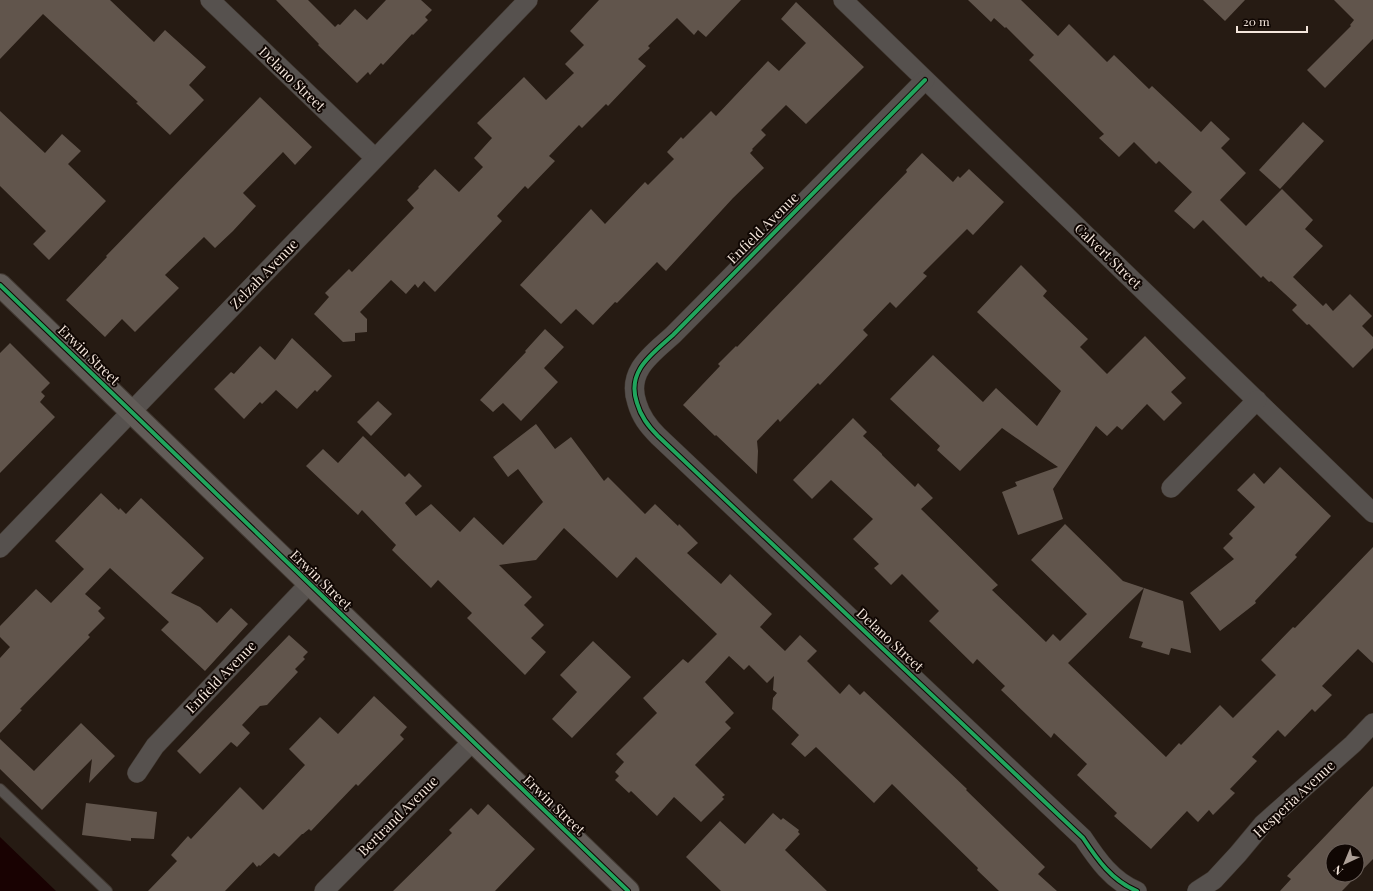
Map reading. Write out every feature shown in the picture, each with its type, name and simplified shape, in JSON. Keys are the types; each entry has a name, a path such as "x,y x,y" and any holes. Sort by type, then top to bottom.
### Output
{"street":[{"name":"Delano Street","path":"210,0 375,158"},
{"name":"Zelzah Avenue","path":"0,548 528,0"},
{"name":"Calvert Street","path":"842,0 1373,513"},
{"name":"Enfield Avenue","path":"636,400 633,390 635,379 641,367 649,357 679,329 925,80"},
{"name":"Erwin Street","path":"0,285 628,891"},
{"name":"Delano Street","path":"636,400 646,424 658,436 1083,838 1095,856 1110,874 1127,887 1136,891"},
{"path":"1171,488 1257,400"},
{"name":"Enfield Avenue","path":"137,773 155,746 309,584"},
{"name":"Hesperia Avenue","path":"1197,891 1214,880 1263,824 1353,744 1373,723"},
{"name":"Bertrand Avenue","path":"324,891 472,742"}],"lane":[{"path":"0,789 107,891"}],"shaded area":[{"path":"0,837 56,891 0,891"}],"building":[{"path":"0,0 110,0 154,42 165,30 206,67 189,85 204,100 170,135 136,103 138,102 43,14 0,59"},
{"path":"276,0 308,0 335,27 338,24 340,25 355,9 367,20 386,0 421,0 432,10 425,17 428,20 413,35 412,34 383,65 381,63 370,75 368,72 357,83 318,45 319,44"},
{"path":"599,0 741,0 706,37 698,30 694,35 677,18 648,46 650,48 638,59 646,66 608,106 606,104 582,128 579,125 549,156 555,161 528,189 525,186 497,216 502,221 435,292 424,281 418,288 415,284 406,294 391,280 360,312 367,319 367,332 355,333 355,341 343,342 314,314 329,297 325,293 349,269 352,272 414,208 407,200 435,169 459,192 483,167 474,158 492,138 477,123 524,77 546,100 574,73 565,64 584,45 570,31"},
{"path":"968,0 1021,0 1058,36 1069,24 1107,62 1114,55 1149,89 1152,86 1201,132 1211,121 1230,139 1221,148 1246,173 1220,200 1246,226 1282,189 1313,220 1305,229 1323,246 1293,277 1323,306 1326,303 1333,311 1350,294 1372,316 1362,326 1373,337 1373,348 1353,368 1309,324 1307,325 1292,310 1297,305 1271,281 1269,282 1263,276 1261,278 1203,220 1194,229 1174,211 1192,192 1159,161 1156,164 1134,142 1119,157 1099,138 1104,134 1029,60 1034,55 1006,27 1005,28 994,18 991,22"},
{"path":"1203,0 1245,0 1225,21"},
{"path":"1334,0 1373,0 1373,39 1325,88 1307,70 1351,26 1350,25 1354,20"},
{"path":"796,2 864,67 806,124 786,105 761,130 766,135 750,153 764,168 733,198 666,271 657,262 593,325 576,309 561,324 520,285 591,209 605,224 645,182 648,185 674,159 667,152 681,137 683,139 711,111 716,116 768,61 779,71 806,43 781,19"},
{"path":"260,97 312,147 295,165 283,152 243,193 256,206 215,248 204,237 165,275 179,288 135,332 122,319 105,337 66,300 107,257 106,256"},
{"path":"0,111 45,153 62,134 81,151 68,164 106,201 49,260 33,244 46,231 0,186"},
{"path":"1303,122 1324,141 1280,189 1259,170"},
{"path":"922,153 953,182 958,176 960,178 969,169 1004,202 973,235 967,229 923,273 927,276 896,308 890,302 863,330 868,335 820,385 818,383 780,422 778,419 757,441 757,474 683,405 720,366 718,364 736,346 737,347 907,172 906,170"},
{"path":"1021,265 1047,291 1043,296 1088,339 1080,347 1107,374 1145,336 1186,378 1171,392 1182,403 1164,421 1147,404 1122,430 1117,426 1107,436 1096,426 1053,489 1063,519 1018,535 1002,492 1017,486 1015,482 1058,467 1002,428 960,471 937,450 940,446 890,399 933,355 983,402 996,388 1037,426 1061,391 977,312"},
{"path":"545,329 564,347 544,368 558,382 521,421 503,403 493,412 480,400 526,352 525,351"},
{"path":"292,338 332,376 317,392 315,390 297,409 276,390 262,404 260,402 244,419 214,389 231,372 234,374 260,346 275,360"},
{"path":"10,343 50,383 41,392 45,396 40,402 55,417 0,473 0,353"},
{"path":"378,401 392,414 371,436 357,422"},
{"path":"853,418 867,432 863,436 882,455 915,487 918,483 933,498 921,509 998,585 992,590 1046,642 1053,634 1060,641 1087,614 1031,560 1065,524 1123,581 1144,588 1068,663 1166,757 1179,743 1181,745 1220,705 1233,718 1276,675 1261,660 1293,627 1295,628 1373,547 1373,663 1358,649 1322,686 1332,695 1315,712 1312,709 1285,737 1278,730 1252,757 1257,761 1230,789 1235,793 1213,815 1209,810 1198,822 1187,811 1151,849 1114,816 1117,813 1077,775 1087,764 1054,733 1051,738 1001,690 1005,686 977,659 973,664 929,621 939,611 902,574 891,585 874,568 879,564 853,539 873,519 831,480 812,499 793,480"},
{"path":"536,424 555,449 571,437 604,481 608,477 645,514 655,504 678,526 679,524 698,543 687,553 721,584 730,574 772,614 760,627 785,651 800,635 817,651 807,661 840,694 849,684 860,695 864,691 967,789 966,790 1045,867 1038,874 1057,891 999,891 977,870 978,868 892,784 874,803 816,747 805,757 791,744 799,735 772,709 773,698 777,693 773,690 774,676 767,683 749,665 744,670 729,656 705,682 734,713 725,722 731,728 695,765 725,795 722,797 724,799 701,822 674,797 657,816 631,791 629,793 615,780 619,776 615,772 624,762 616,754 657,713 643,698 683,659 688,663 717,634 636,557 617,578 564,528 536,560 499,565 532,597 524,605 544,625 531,638 546,652 525,675 467,618 472,613 438,580 431,588 392,550 396,545 362,510 358,515 306,466 323,449 338,463 363,436 405,477 409,473 422,486 405,503 416,516 431,504 460,532 474,517 503,545 543,502 518,469 508,477 493,457"},
{"path":"1280,467 1331,516 1295,555 1297,557 1255,601 1256,603 1220,631 1190,593 1234,559 1223,548 1233,538 1229,534 1255,507 1237,490 1254,473 1264,484"},
{"path":"101,493 119,510 120,508 126,514 141,498 204,558 171,593 200,607 217,623 231,608 248,624 205,671 161,630 169,622 110,568 85,594 101,608 98,611 105,618 88,635 90,637 20,709 22,710 0,733 0,658 10,647 0,637 0,626 36,589 51,603 84,569 55,541"},
{"path":"1144,588 1183,601 1191,653 1171,648 1169,655 1141,647 1143,642 1129,638"},
{"path":"289,635 308,652 303,657 305,659 295,669 298,672 267,705 260,706 242,725 250,733 237,747 231,742 200,774 177,751"},
{"path":"593,641 631,677 572,738 552,719 577,692 560,675"},
{"path":"374,696 407,727 400,735 404,739 358,786 356,784 311,831 309,829 302,834 279,857 274,853 257,867 253,862 225,891 148,891 177,861 171,855 188,836 191,839 240,787 263,810 305,765 289,749 320,717 338,734"},
{"path":"81,723 115,756 89,783 92,759 42,810 0,769 0,739 34,771"},
{"path":"1373,786 1373,859 1365,867 1365,843 1325,843 1325,883 1350,883 1342,891 1280,891 1291,879 1287,876"},
{"path":"86,803 157,812 154,839 131,838 131,841 82,835"},
{"path":"488,804 535,849 495,891 393,891 452,833 449,830 471,808 478,815"},
{"path":"773,813 781,820 783,818 799,830 798,832 800,834 785,850 827,891 721,891 686,857 720,821 745,844"}],"cycle path":[{"path":"925,80 673,335 649,356 638,372 635,382 637,403 645,421 658,436 1083,838 1106,869 1128,887 1137,891"},
{"path":"0,285 628,891"}]}
